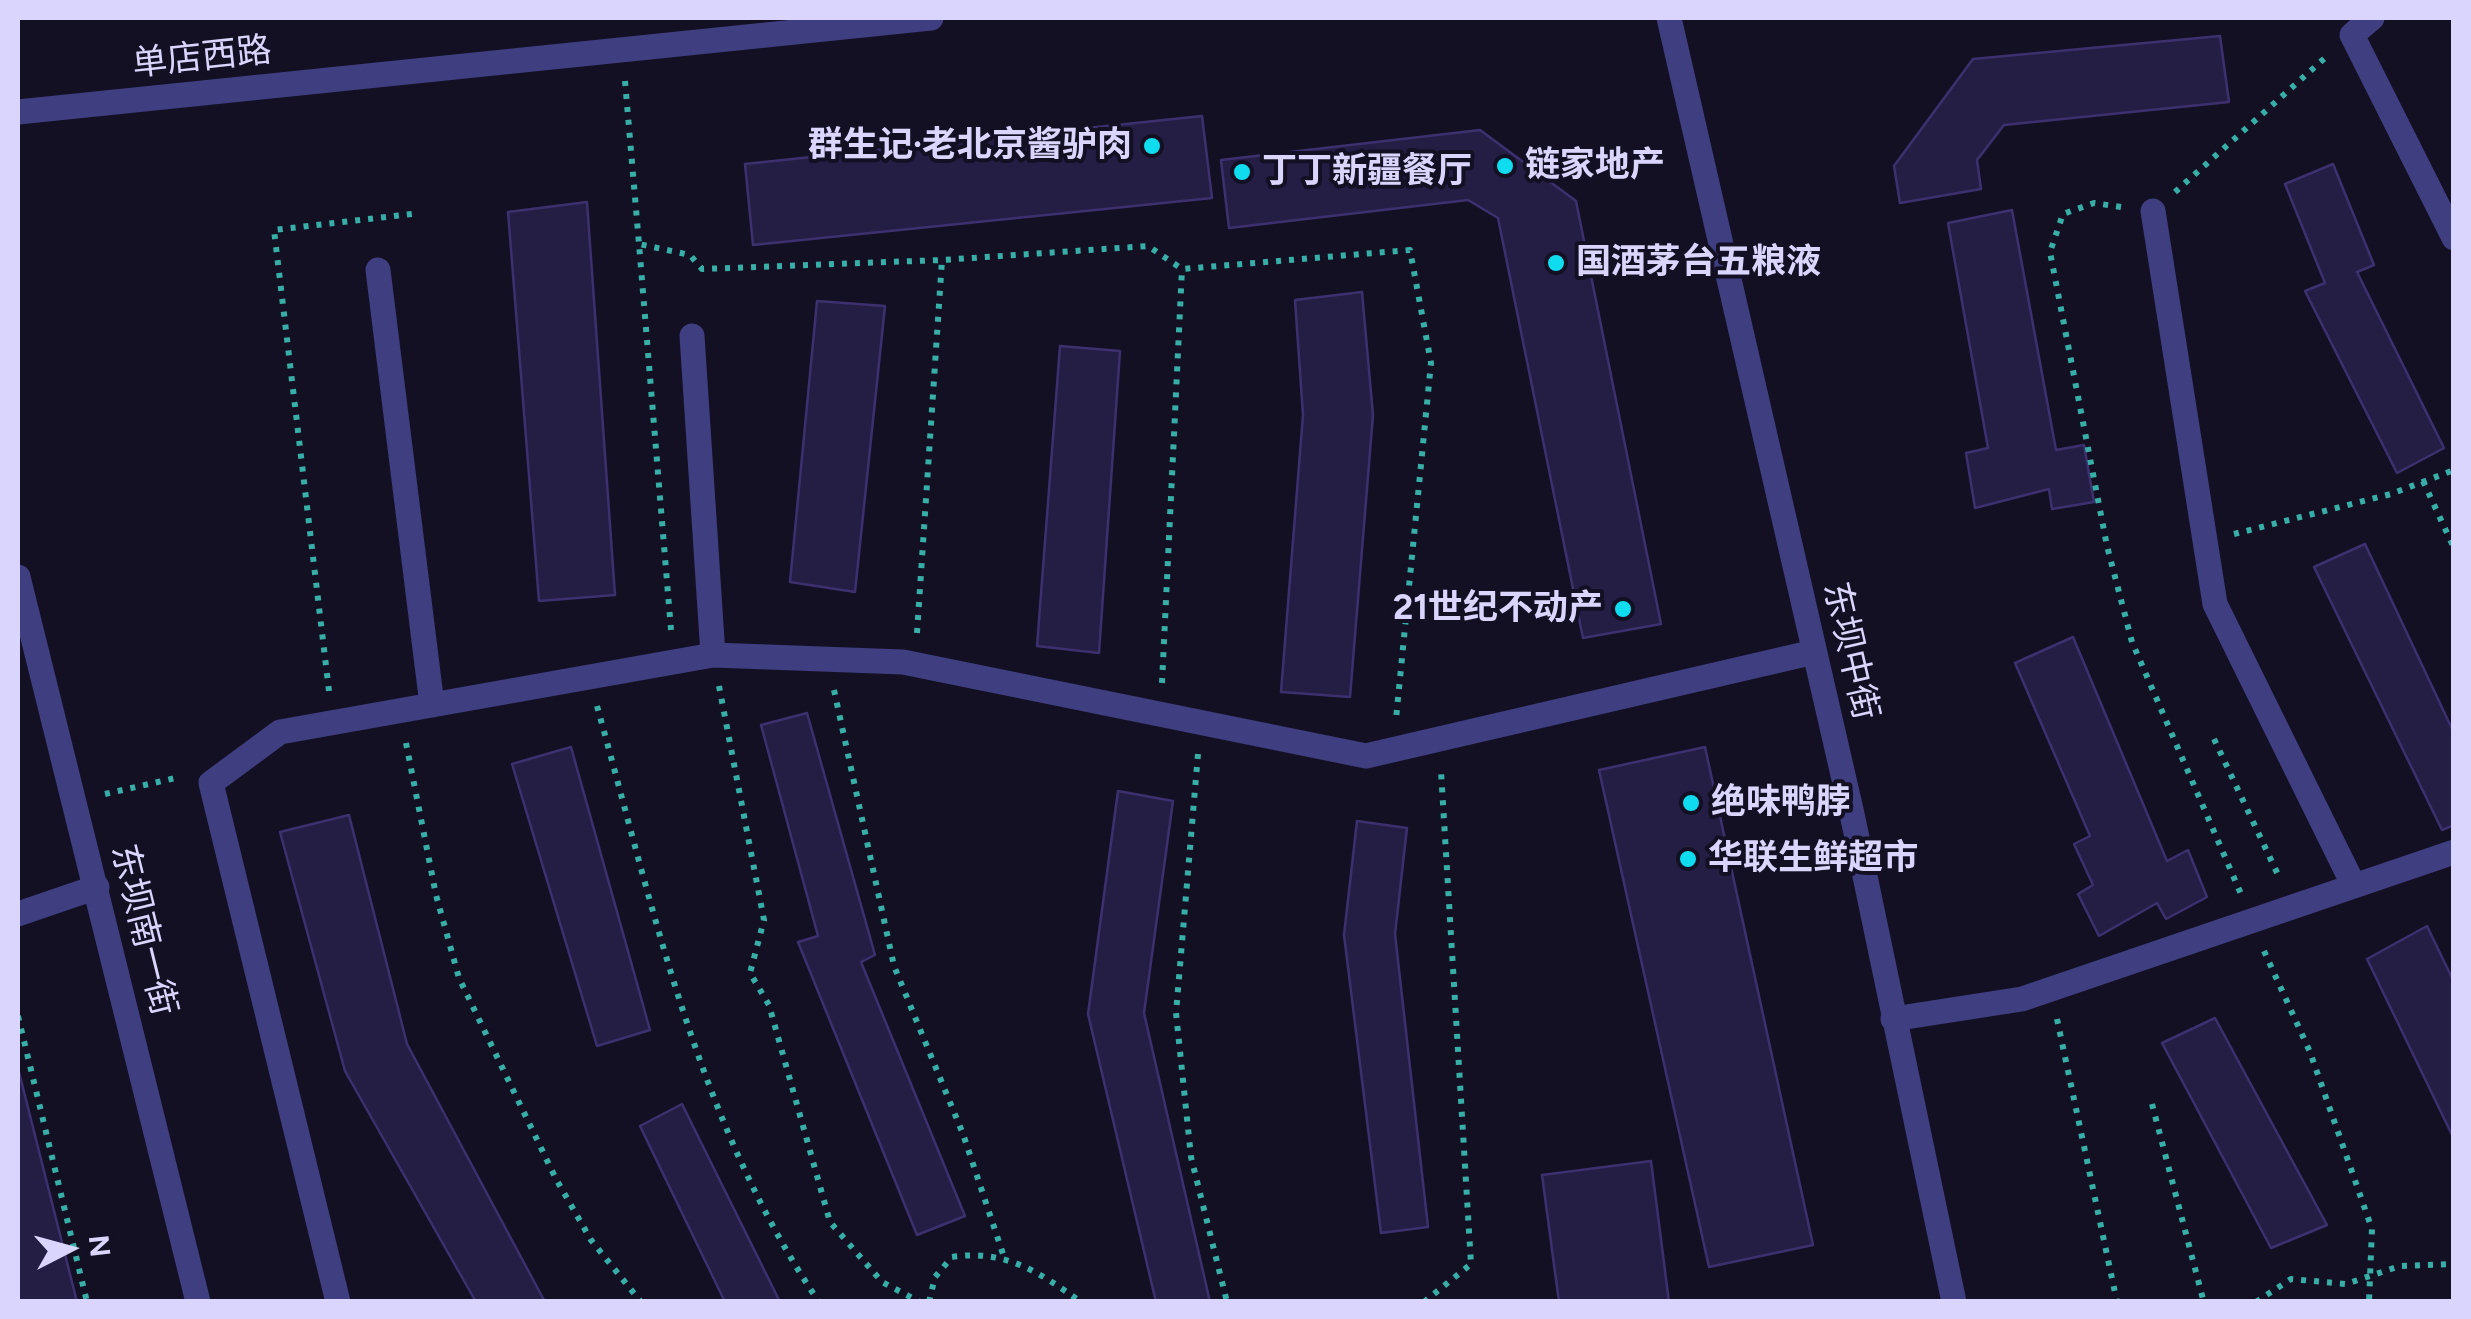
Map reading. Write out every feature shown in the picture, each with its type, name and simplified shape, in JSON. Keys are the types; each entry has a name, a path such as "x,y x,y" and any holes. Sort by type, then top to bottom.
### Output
{"street":[{"name":"单店西路","path":"18,112 931,18"},
{"name":"东坝中街","path":"1668,18 1814,652 1954,1302"},
{"path":"2372,18 2352,34 2454,238"},
{"path":"2153,211 2215,604 2354,886"},
{"path":"378,270 432,705"},
{"path":"692,336 713,655"},
{"name":"东坝南一街","path":"18,577 198,1302"},
{"path":"338,1302 211,783 280,732 713,655 915,664 1366,756 1814,652"},
{"path":"1893,1018 2022,999 2454,852"},
{"path":"18,914 97,887"}],"path":[{"path":"2352,34 2153,211 2094,203 2063,214 2050,252 2107,546 2132,642 2310,1052 2372,1229 2374,1275 2369,1302"},
{"path":"622,50 639,244"},
{"path":"333,722 274,230 412,214"},
{"path":"729,268 942,260 1148,246 1182,269 1410,250 1432,363 1393,750"},
{"path":"915,664 942,260"},
{"path":"1161,714 1182,269"},
{"path":"2205,542 2454,470"},
{"path":"2423,482 2454,548"},
{"path":"713,655 764,920 750,973 769,1005 830,1222 882,1282 920,1302"},
{"path":"827,660 894,966 963,1134 1004,1257"},
{"path":"589,677 695,1055 779,1243 819,1302"},
{"path":"399,711 436,894 459,978 556,1179 591,1240 641,1302"},
{"path":"1201,723 1176,1013 1191,1157 1226,1302"},
{"path":"1424,1302 1471,1264 1439,739"},
{"path":"2214,739 2293,907"},
{"path":"74,803 173,776 211,783"},
{"path":"2051,989 2118,1302"},
{"path":"18,1016 86,1302"},
{"path":"2152,1104 2203,1299 2209,1302"},
{"path":"928,1302 935,1277 952,1257 979,1253 1004,1257 1034,1270 1080,1302"},
{"path":"2256,1302 2291,1279 2346,1284 2400,1266 2454,1264"}],"building":[{"path":"2220,36 2229,102 2004,125 1977,160 1981,189 1900,203 1894,166 1973,59"},
{"path":"1202,116 1212,198 753,245 745,164"},
{"path":"1480,130 1576,201 1661,624 1583,638 1498,218 1468,200 1229,228 1221,160"},
{"path":"2333,164 2374,265 2357,272 2444,448 2397,473 2305,291 2325,283 2285,184"},
{"path":"587,202 615,595 539,601 508,212"},
{"path":"2012,210 2056,450 2084,445 2094,502 2052,509 2049,489 1975,508 1966,453 1988,448 1948,223"},
{"path":"1362,292 1373,415 1350,697 1281,692 1303,415 1295,300"},
{"path":"817,301 885,306 855,592 790,582"},
{"path":"1060,346 1120,351 1099,653 1037,646"},
{"path":"2365,544 2454,733 2454,825 2442,830 2314,567"},
{"path":"2073,637 2167,861 2188,850 2207,897 2166,919 2157,903 2099,936 2078,894 2093,885 2074,844 2090,836 2015,663"},
{"path":"807,713 875,955 861,962 965,1216 917,1235 798,942 818,936 761,725"},
{"path":"571,747 650,1030 597,1046 512,764"},
{"path":"1705,747 1813,1245 1709,1267 1599,770"},
{"path":"1118,791 1173,801 1144,1013 1210,1302 1156,1302 1088,1014"},
{"path":"349,815 407,1044 545,1302 476,1302 345,1071 280,832"},
{"path":"1357,821 1407,828 1395,934 1428,1227 1381,1233 1344,935"},
{"path":"2427,926 2454,982 2454,1139 2367,959"},
{"path":"2215,1018 2327,1225 2271,1248 2162,1043"},
{"path":"18,1068 77,1302 18,1302"},
{"path":"682,1104 780,1302 725,1302 640,1126"},
{"path":"1651,1161 1669,1302 1559,1302 1542,1175"}],"place":[{"name":"群生记·老北京酱驴肉","path":"1152,146"},
{"name":"链家地产","path":"1505,166"},
{"name":"丁丁新疆餐厅","path":"1242,172"},
{"name":"国酒茅台五粮液","path":"1556,263"},
{"name":"21世纪不动产","path":"1623,609"},
{"name":"绝味鸭脖","path":"1691,803"},
{"name":"华联生鲜超市","path":"1688,859"}]}
